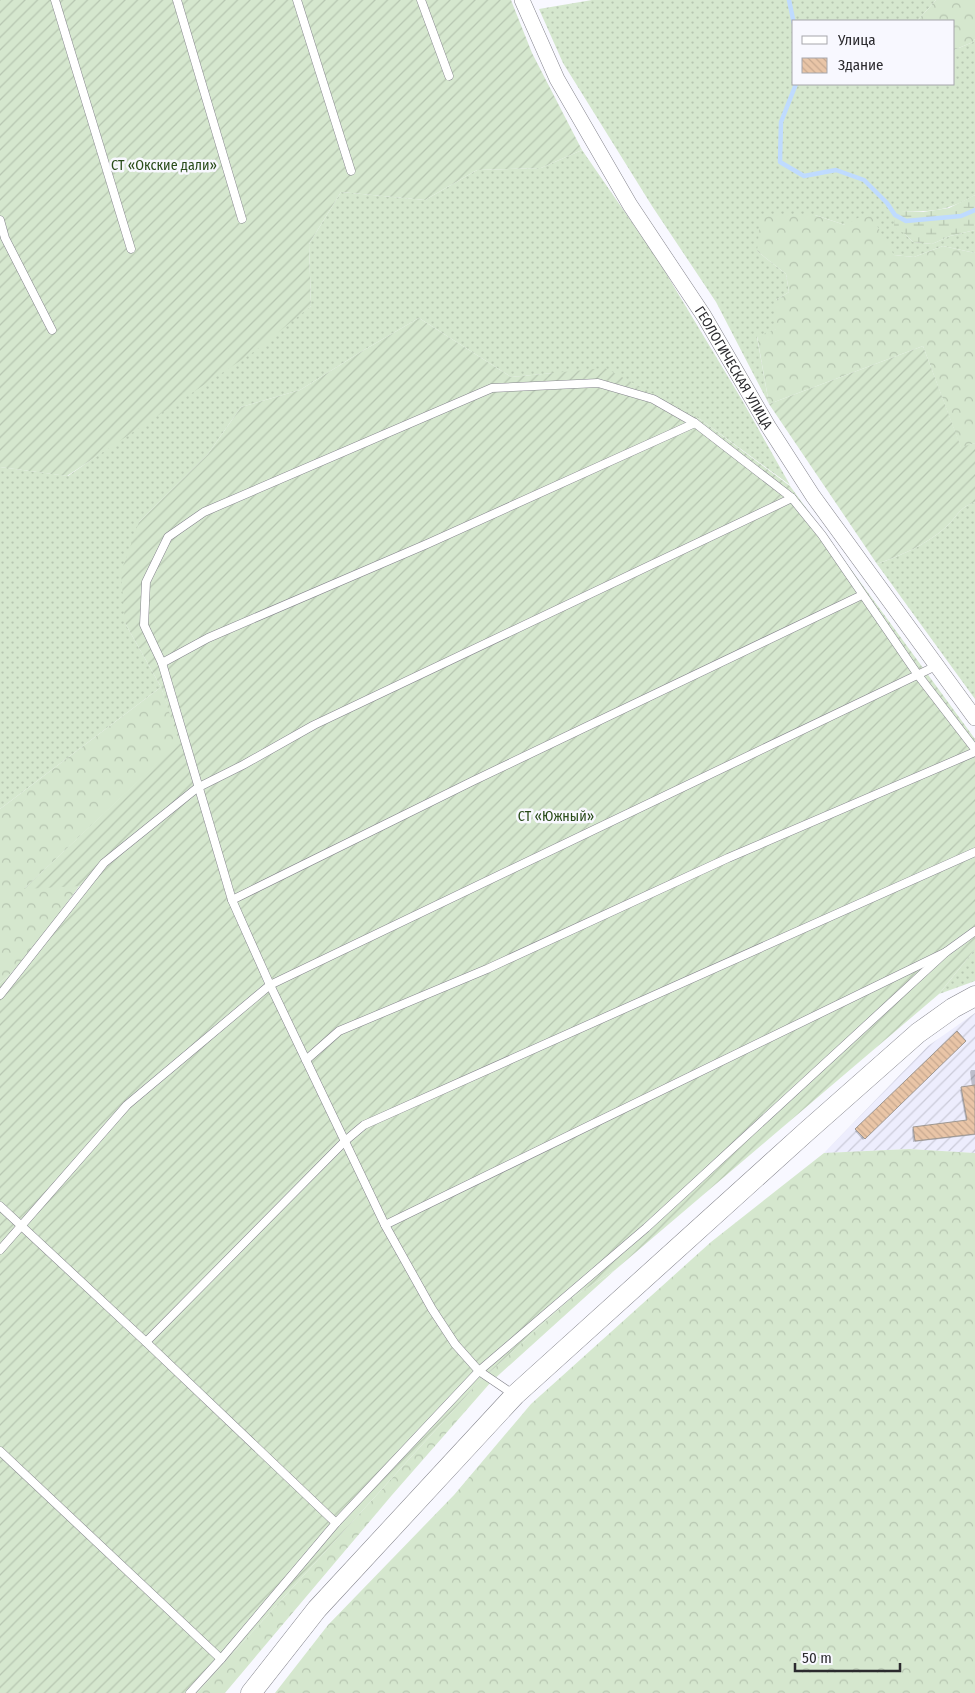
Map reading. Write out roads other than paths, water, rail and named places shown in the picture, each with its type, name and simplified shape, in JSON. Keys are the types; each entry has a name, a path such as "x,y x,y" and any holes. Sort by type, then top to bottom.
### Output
{"street":[{"name":"ГЕОЛОГИЧЕСКАЯ УЛИЦА","path":"522,0 557,79 630,205 704,316 768,426 813,496 975,718"},
{"path":"251,1693 317,1609 515,1395 918,1033 952,1008 975,996"}],"lane":[{"path":"55,0 131,249"},
{"path":"177,0 242,219"},
{"path":"297,0 351,171"},
{"path":"421,0 449,76"},
{"path":"0,220 5,238 52,330"},
{"path":"306,1060 339,1031 487,969 728,858 975,750 918,675 822,535 792,498 695,423 653,399 598,383 492,388 204,512 168,537 146,582 144,626 162,663 232,900 270,984 306,1060 386,1225 432,1309 455,1344 479,1371 515,1395"},
{"path":"162,663 208,638 427,544 695,423"},
{"path":"0,995 104,863 198,788 314,725 792,498"},
{"path":"232,900 473,781 862,595"},
{"path":"0,1250 126,1105 270,984 936,666"},
{"path":"146,1342 345,1141 364,1125 975,852"},
{"path":"190,1693 336,1523 479,1371 646,1228 946,952 975,931"},
{"path":"386,1225 946,952"},
{"path":"0,1206 336,1523"},
{"path":"0,1451 221,1659"}],"waterway":[{"path":"789,0 793,20"},
{"path":"796,85 781,122 780,162 804,176 836,170 864,180 887,203 895,215 906,221 961,216 975,210"}],"park label":[{"name":"СТ «Окские дали»","path":"164,165"},
{"name":"СТ «Южный»","path":"556,816"}]}
